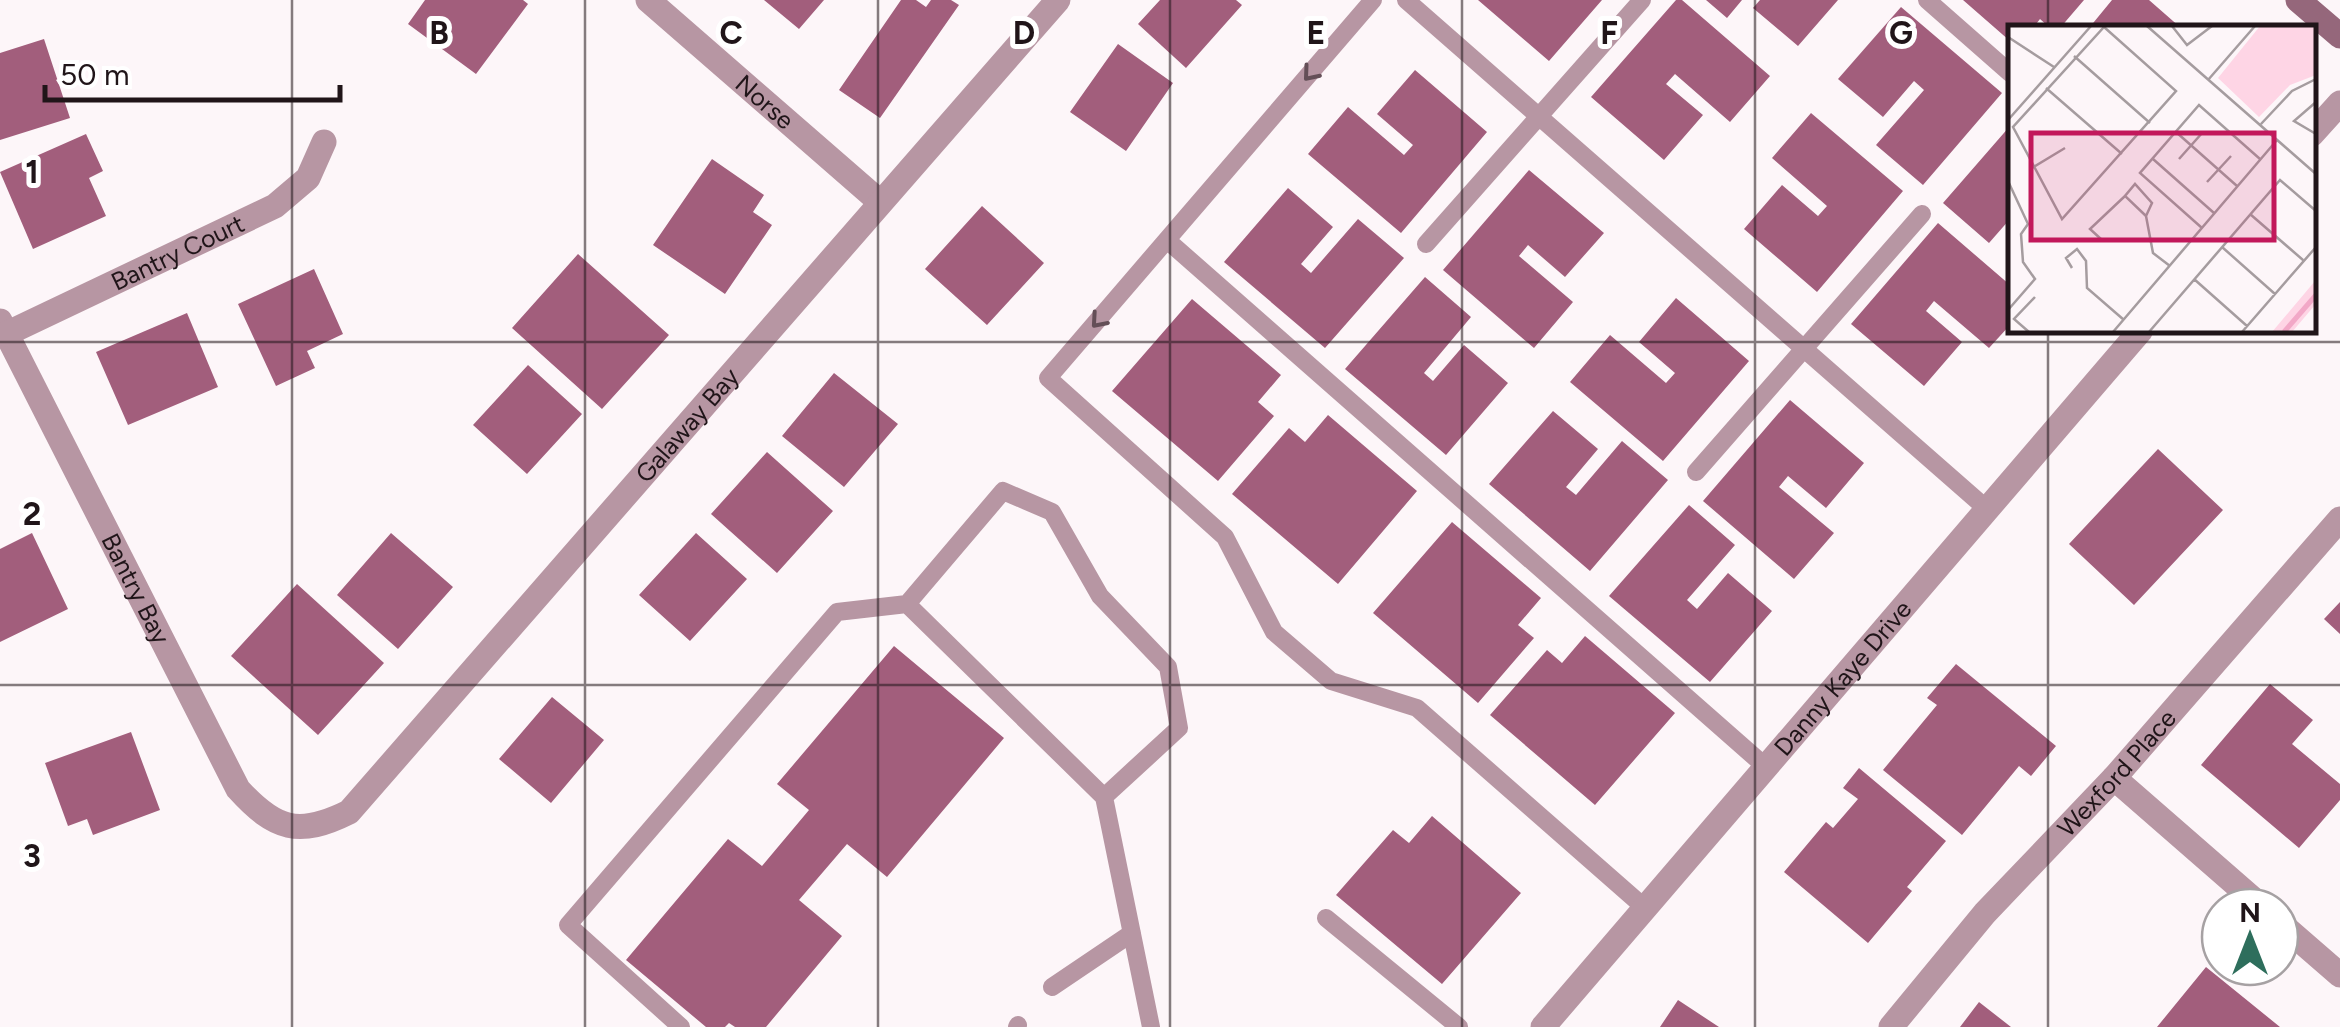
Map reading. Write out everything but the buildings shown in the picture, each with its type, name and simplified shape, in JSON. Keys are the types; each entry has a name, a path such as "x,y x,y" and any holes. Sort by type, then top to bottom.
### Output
{"street":[{"name":"Norse","path":"648,0 880,202"},
{"name":"Galaway Bay","path":"301,828 320,826 348,812 1058,0"},
{"path":"2298,0 2340,36"},
{"path":"2315,131 2340,103"},
{"name":"Bantry Court","path":"3,327 275,206 308,178 324,142"},
{"name":"Bantry Bay","path":"3,327 238,789 274,821 301,828"},
{"name":"Danny Kaye Drive","path":"1544,1027 2140,332"},
{"name":"Wexford Place","path":"1891,1027 1985,913 2114,778 2340,519"},
{"path":"2114,778 2239,887"},
{"path":"2300,940 2340,975"}],"lane":[{"path":"1373,0 1048,378 1225,537 1274,632 1331,681 1417,708 1645,908"},
{"path":"1406,0 1988,510"},
{"path":"1426,244 1642,0"},
{"path":"1927,0 2008,71"},
{"path":"1696,472 1922,214"},
{"path":"1168,241 1766,767"},
{"path":"681,1027 568,925 837,612 907,604 1003,491 1052,512 1100,596 1168,667 1179,728 1104,797"},
{"path":"907,604 1104,797 1152,1027"},
{"path":"1326,918 1459,1027"},
{"path":"1052,987 1132,932"}]}
